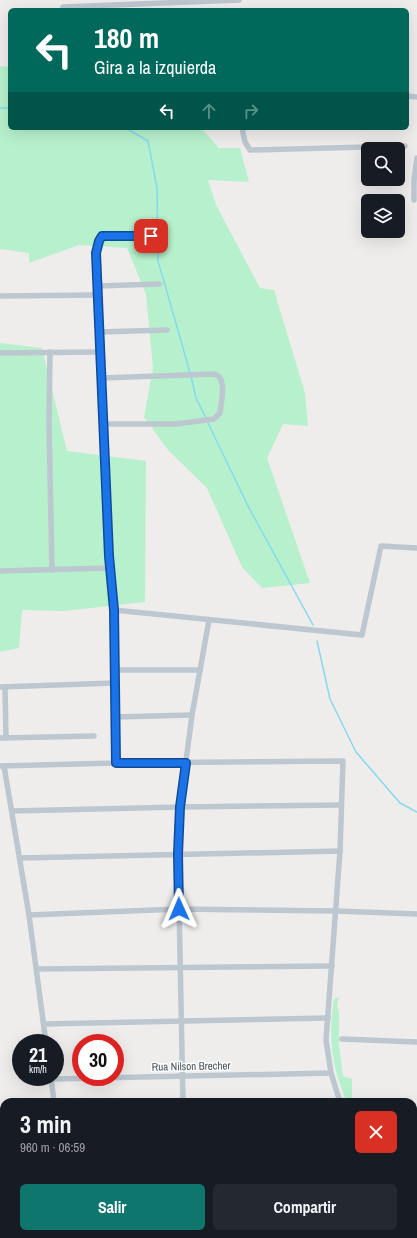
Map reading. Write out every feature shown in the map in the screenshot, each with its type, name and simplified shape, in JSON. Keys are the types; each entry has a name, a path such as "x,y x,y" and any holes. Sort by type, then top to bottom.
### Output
{"street":[{"path":"63,7 239,0"},
{"path":"242,130 245,142 250,150 361,147"},
{"path":"414,200 414,180 417,158"},
{"path":"116,763 114,610 110,568 96,253 102,236 151,236"},
{"path":"97,286 159,284"},
{"path":"0,296 97,296"},
{"path":"99,332 167,330"},
{"path":"50,352 49,424 52,570"},
{"path":"0,353 100,352"},
{"path":"101,378 214,374 221,378 222,386 220,413 214,419 176,424 103,424"},
{"path":"114,610 362,635 381,546 417,548"},
{"path":"0,571 110,568"},
{"path":"183,1098 178,854 180,807 192,715 209,620"},
{"path":"115,670 200,670"},
{"path":"94,736 3,738 2,687 115,683"},
{"path":"115,717 192,715"},
{"path":"45,1034 20,858 2,766 116,763 343,761 340,851 326,1040 331,1073 339,1098"},
{"path":"12,811 180,807 342,806"},
{"path":"20,858 340,851"},
{"path":"29,915 179,909 336,911 417,914"},
{"path":"37,969 332,966"},
{"path":"44,1024 328,1018"},
{"path":"342,1039 417,1042"},
{"name":"Rua Nilson Brecher","path":"64,1078 331,1073"},
{"path":"52,1086 54,1098"}],"green space":[{"path":"0,66 8,67 8,130 203,130 219,148 240,148 249,182 208,180 216,205 260,288 274,290 305,393 308,426 283,424 267,458 310,583 262,588 242,567 207,488 168,450 144,417 153,368 146,294 127,248 79,245 29,263 29,253 0,249"},
{"path":"0,343 42,348 67,451 146,461 145,602 64,611 22,610 19,648 0,652"},
{"path":"339,997 337,1006 339,1013 339,1046 343,1076 352,1079 352,1098 345,1098 334,1063 331,1026 334,999"}],"waterway":[{"path":"0,108 8,108"},
{"path":"129,130 148,141 157,188 158,261 190,373"},
{"path":"191,376 196,398 206,418"},
{"path":"207,421 248,506 313,625"},
{"path":"317,641 330,699 356,752 400,803 417,812"}],"route":[{"path":"151,236 102,236 96,253 109,556 114,610 116,763 186,763 180,807 178,854 179,909"}]}
